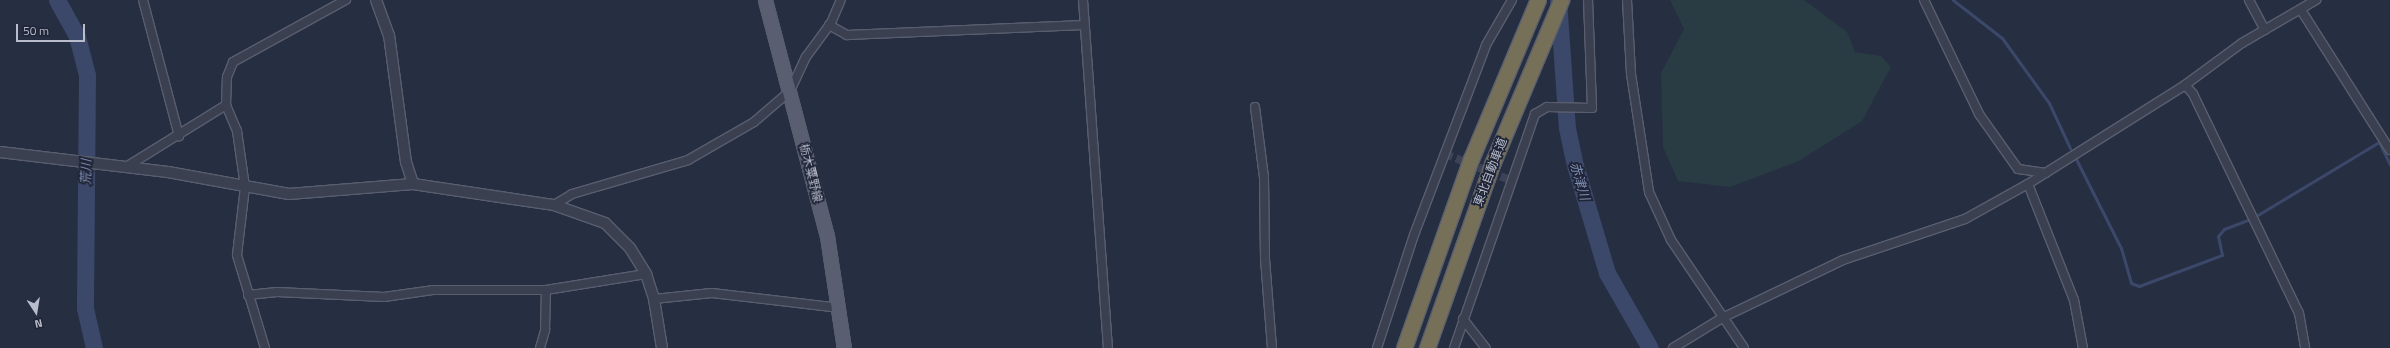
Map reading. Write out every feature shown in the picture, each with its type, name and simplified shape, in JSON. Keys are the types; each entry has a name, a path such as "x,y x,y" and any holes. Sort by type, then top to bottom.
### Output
{"highway":[{"name":"東北自動車道","path":"1404,348 1471,158 1538,0"},
{"name":"東北自動車道","path":"1427,348 1458,256 1527,78 1561,0"}],"main road":[{"name":"栃木粟野線","path":"765,0 790,90 827,236 840,308 844,348"}],"street":[{"path":"142,0 179,136"},
{"path":"265,348 248,296 237,255 245,187 237,131 226,105 227,77 233,62 346,0"},
{"path":"376,0 389,35 406,162 413,184"},
{"path":"554,205 572,194 694,157 754,122 790,90 806,56 829,25 841,0"},
{"path":"1083,0 1108,348"},
{"path":"1377,348 1414,236 1486,44 1512,0"},
{"path":"1454,348 1535,114 1547,106 1592,108 1588,0"},
{"path":"1627,0 1631,74 1648,192 1671,240 1722,318 1744,348"},
{"path":"1924,0 1979,114 2018,169 2046,173"},
{"path":"2249,0 2265,30"},
{"path":"1673,348 1722,318 1844,260 1965,220 2046,173 2185,85 2265,30 2316,0"},
{"path":"2301,10 2390,150"},
{"path":"829,25 847,35 1084,25"},
{"path":"2185,85 2193,94 2299,313 2305,348"},
{"path":"126,167 179,136 226,105"},
{"path":"1255,107 1264,176 1265,259 1272,348"},
{"path":"0,152 70,160 103,166 126,167 245,187 304,195 413,184 554,205 605,223 630,248 646,274 654,299 662,348"},
{"path":"2028,184 2074,300 2083,348"},
{"path":"248,296 277,292 384,297 433,290 546,290 646,274"},
{"path":"540,348 546,330 546,290"},
{"path":"654,299 712,293 840,308"},
{"path":"1463,319 1486,348"}],"shaded area":[{"path":"1670,0 1804,0 1847,32 1855,52 1881,56 1891,67 1862,121 1799,161 1730,187 1678,181 1663,147 1661,73 1684,29"}],"waterway":[{"name":"荒川","path":"57,0 77,36 87,75 85,308 94,348"},
{"name":"赤津川","path":"1558,0 1567,128 1575,165 1607,273 1650,348"},
{"path":"1953,0 2002,38 2049,103 2070,148"},
{"path":"2256,216 2379,142 2390,165"},
{"path":"2076,159 2121,248 2131,283 2139,286 2222,255 2218,236 2224,229 2247,220"}],"tunnel":[{"path":"1445,154 1510,180"}]}
